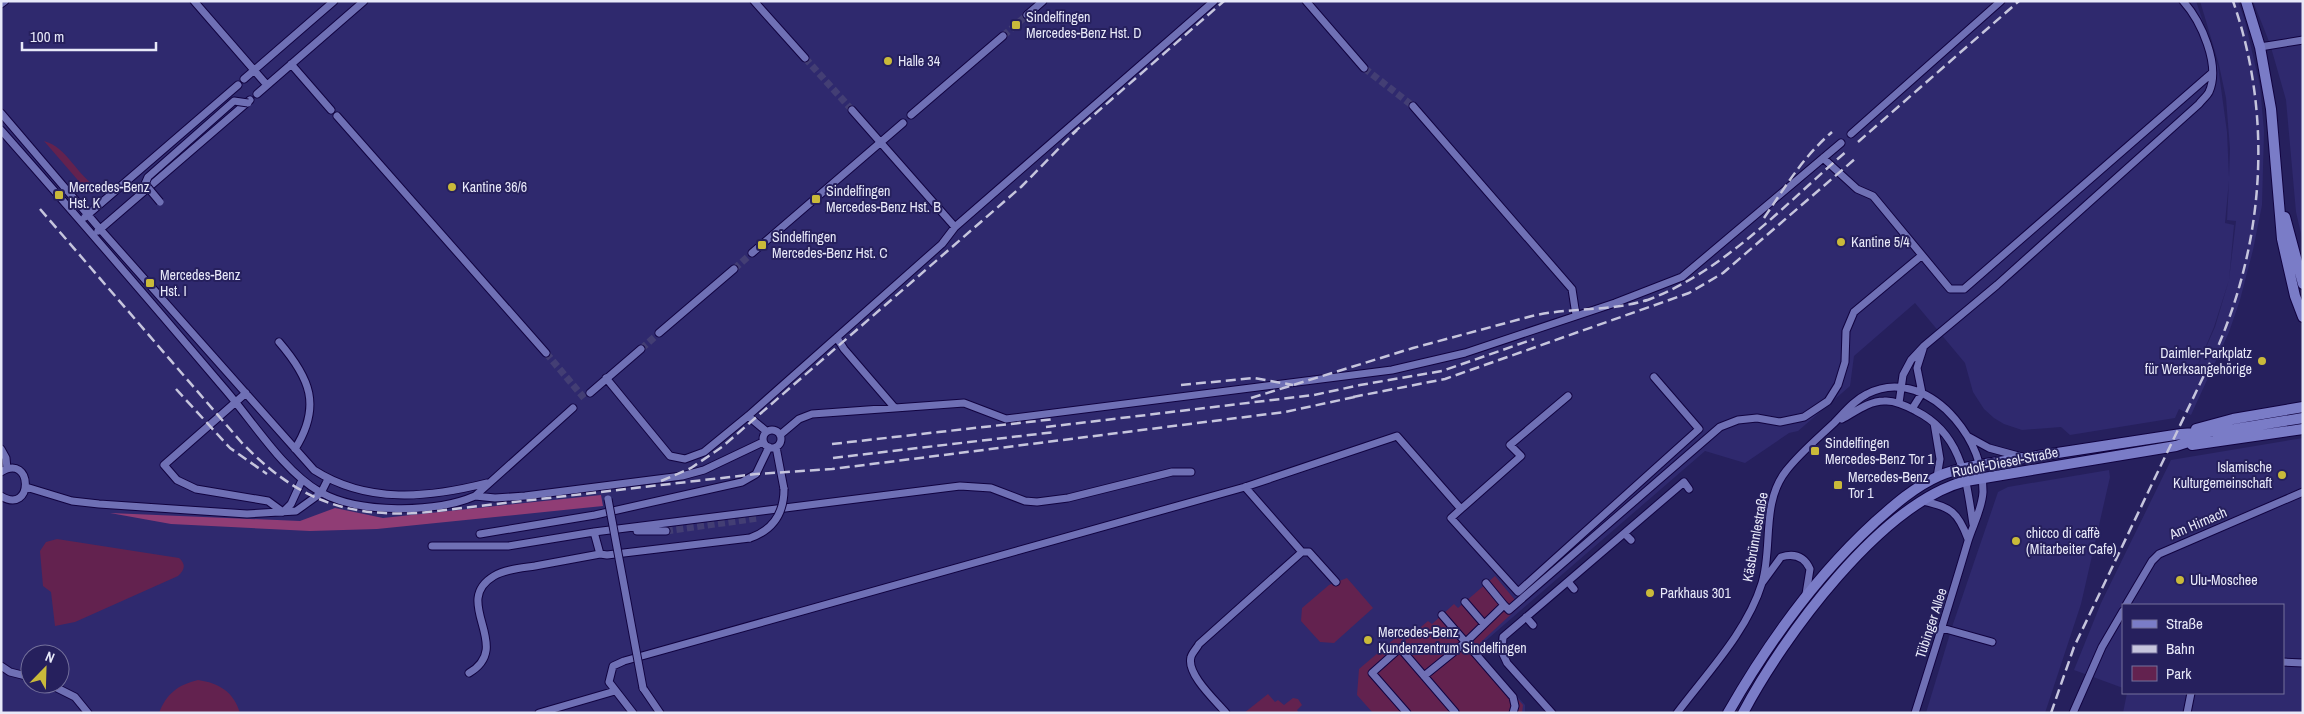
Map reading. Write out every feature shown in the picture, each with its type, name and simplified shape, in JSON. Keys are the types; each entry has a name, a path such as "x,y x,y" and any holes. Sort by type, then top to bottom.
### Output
{"main road":[{"path":"2246,1 2260,47 2271,109 2282,239 2294,290 2303,318"},
{"path":"2279,201 2303,284"},
{"name":"Rudolf-Diesel-Straße","path":"2181,434 2220,422 2303,407"},
{"name":"Rudolf-Diesel-Straße","path":"1728,713 1763,654 1806,596 1849,546 1881,516 1916,489 1937,477 1963,468 1979,465 2181,434 2223,431 2303,418"},
{"path":"2176,446 2221,443 2303,429"},
{"name":"Rudolf-Diesel-Straße","path":"1743,713 1777,656 1821,596 1864,549 1922,500 1947,486 1966,481 2176,446 2223,431"}],"street":[{"path":"1,4 5,1"},
{"path":"194,1 267,86"},
{"path":"244,79 334,1"},
{"path":"257,94 364,1"},
{"path":"754,1 805,58"},
{"path":"1027,15 1043,1"},
{"path":"606,378 670,456 685,459 704,452 837,338 942,244 955,227 1214,1"},
{"path":"1306,1 1364,68"},
{"path":"1851,134 2001,1"},
{"path":"1899,403 1903,375 1910,360 1924,346 1997,285 2200,104 2209,91 2213,72 2200,25 2183,1"},
{"path":"912,115 1003,36"},
{"path":"2260,47 2303,40"},
{"path":"291,64 331,110"},
{"path":"1823,158 1857,189 1873,196 1950,289 1964,289 2213,72"},
{"path":"81,220 238,85"},
{"path":"94,235 100,229 249,102 234,101 148,177 145,184 160,202"},
{"path":"1413,106 1572,289 1576,315"},
{"path":"852,110 955,227"},
{"path":"1,113 100,229 314,470 328,479 360,492 383,495 465,489 488,483"},
{"path":"337,116 546,354"},
{"path":"752,253 816,199 880,140 903,123"},
{"path":"1,130 94,235 302,480 321,493 353,504 393,509 453,503 475,496 495,498 674,477 704,470 780,440 780,435 800,419 812,414 964,403 1006,420 1392,370 1465,353 1615,303 1682,277 1841,143"},
{"path":"1486,583 1509,610 1720,427 1738,420 1757,418 1780,422 1804,417 1828,401 1838,385 1846,362 1846,331 1854,312 1921,256"},
{"path":"659,333 734,269"},
{"path":"837,338 844,349 894,407"},
{"path":"279,342 294,359 307,384 311,412 305,434 295,449"},
{"path":"1912,409 1922,393 1918,368 1924,346"},
{"path":"590,393 641,349"},
{"path":"1568,396 1510,445 1521,456 1451,518 1518,592 1699,428 1654,377"},
{"name":"Käsbrünnlestraße","path":"1677,713 1736,635 1762,584 1774,493 1784,473 1797,457 1855,402 1867,394 1889,387 1901,386 1922,393 1944,407 1969,437 1979,465 1981,478"},
{"path":"246,393 164,465 177,480 196,489 268,501 283,512"},
{"name":"Käsbrünnlestraße","path":"1834,423 1871,403 1884,400 1899,403 1934,422 1952,442 1963,468 1974,525"},
{"path":"475,496 573,408"},
{"path":"748,416 766,431 775,430 780,435"},
{"path":"1934,422 1940,459 1937,477"},
{"path":"469,673 479,667 488,649 476,601 481,588 494,576 509,571 600,554 750,538 764,533 775,522 783,503 784,488 769,445 763,436 766,431"},
{"path":"633,713 609,682 614,666 624,661 1245,487 1397,436 1461,509"},
{"name":"Käsbrünnlestraße","path":"1969,437 1989,448 2027,458"},
{"path":"480,534 595,515 742,482 756,474 769,445"},
{"path":"1,449 6,458 4,471 13,469 22,473 25,477 26,487 21,496 12,500 1,496"},
{"path":"432,546 508,546 594,532 913,494 960,486 979,486 1025,501 1037,502 1068,498 1172,472 1191,472"},
{"name":"Tübinger Allee","path":"1914,713 1982,498 1981,478"},
{"path":"26,487 72,501 247,514 296,511 321,493 328,479"},
{"path":"283,512 291,504 302,480"},
{"path":"1552,713 1507,663 1502,652 1503,637 1569,583 1684,482 1689,489"},
{"path":"606,486 643,688 660,713"},
{"path":"913,494 920,487"},
{"path":"1245,487 1302,552"},
{"name":"Am Hirnach","path":"2127,604 2152,561 2159,554 2303,492"},
{"path":"1922,500 1949,508 1963,526 1968,540"},
{"path":"627,529 639,532 666,531"},
{"path":"594,532 600,554"},
{"path":"1625,534 1631,540"},
{"path":"1226,713 1197,680 1192,669 1190,658 1199,644 1302,552 1309,552 1336,582"},
{"path":"1762,584 1781,557 1794,555 1802,558 1810,569 1806,596"},
{"path":"1569,583 1574,589"},
{"path":"1465,602 1484,624"},
{"path":"1424,676 1466,642 1504,605"},
{"path":"1442,615 1513,696 1515,706 1513,713"},
{"path":"1526,617 1533,625"},
{"path":"2073,713 2102,647 2121,620"},
{"path":"1942,628 1992,642"},
{"path":"1407,713 1372,673 1400,648 1454,713"},
{"path":"2284,662 2303,663"},
{"path":"1,666 10,672 20,674"},
{"path":"539,713 615,691"},
{"path":"68,694 74,697 88,713"},
{"path":"2187,713 2191,694"}],"shaded area":[{"path":"1,1 2196,1 2218,66 2227,132 2229,177 2230,149 2226,98 2219,65 2200,1 2238,1 2245,21 2260,86 2264,131 2262,205 2240,300 2229,332 2191,415 2179,409 2175,418 2070,435 2061,427 2022,430 2004,424 1984,409 1973,392 1965,363 1915,303 1854,356 1850,386 1798,431 1789,433 1745,463 1705,451 1483,643 1484,660 1525,705 1525,713 1,713","holes":["2229,180 2227,220 2236,221 2229,280 2234,225 2225,223","2229,280 2215,327 2192,379 2214,327"]},
{"path":"2253,1 2303,1 2303,242 2296,212 2286,100 2270,44"},
{"path":"2303,438 2303,713 2123,713 2127,694 2284,694 2284,604 2122,604 2122,688 2074,670 2101,603 2171,460"},
{"path":"2109,470 2110,477 2081,604 2045,713 1926,713 1952,627 1998,492 2008,487"},
{"path":"601,495 603,506 377,529 310,531 171,524 110,513 300,521 335,508 383,518"}],"green space":[{"path":"44,141 59,149 84,177 98,188 92,194 89,193"},
{"path":"57,539 179,558 184,565 182,572 178,576 75,622 55,626 51,592 43,586 40,551 46,542"},
{"path":"1495,576 1520,606 1480,643 1480,656 1523,705 1522,713 1373,713 1357,695 1359,669 1399,635 1404,641 1428,621 1432,624 1454,604 1458,608"},
{"path":"1347,578 1373,608 1334,643 1320,642 1301,621 1302,608 1329,585"},
{"path":"198,680 213,683 225,690 234,699 240,713 159,713 166,700 174,691 185,684"},
{"path":"1268,694 1275,702 1278,700 1284,705 1293,698 1298,699 1302,705 1297,710 1299,713 1244,713"}],"tunnel":[{"path":"1003,36 1027,15"},
{"path":"805,58 852,110"},
{"path":"1364,68 1413,106"},
{"path":"734,269 752,253"},
{"path":"641,349 659,333"},
{"path":"546,353 584,398"},
{"path":"666,531 758,518"}],"railway":[{"path":"1072,134 1224,1"},
{"path":"1858,142 2019,1"},
{"path":"2051,713 2074,647 2219,344 2234,303 2246,260 2254,217 2258,174 2258,130 2254,87 2245,43 2233,1"},
{"path":"661,481 691,468 722,447 1021,187 1077,130"},
{"path":"1764,218 1803,162 1832,132"},
{"path":"1645,301 1701,273 1727,255 1777,214 1848,150"},
{"path":"1353,397 1445,379 1689,293 1723,273 1856,158"},
{"path":"40,209 242,443 262,462 282,478 322,500 343,507 366,511 419,513 756,474 832,469 1285,412 1359,396"},
{"path":"1251,398 1413,348 1532,316 1561,311 1633,304 1647,300"},
{"path":"1046,427 1314,395 1442,371 1534,339"},
{"path":"1181,385 1254,378 1293,385"},
{"path":"176,389 230,448 267,474"},
{"path":"832,444 1055,419"},
{"path":"833,458 1055,432"}],"place":[{"name":"Sindelfingen Mercedes-Benz Hst. D","path":"1016,25"},
{"name":"Halle 34","path":"888,61"},
{"name":"Kantine 36/6","path":"452,187"},
{"name":"Mercedes-Benz Hst. K","path":"59,195"},
{"name":"Sindelfingen Mercedes-Benz Hst. B","path":"816,199"},
{"name":"Kantine 5/4","path":"1841,242"},
{"name":"Sindelfingen Mercedes-Benz Hst. C","path":"762,245"},
{"name":"Mercedes-Benz Hst. I","path":"150,283"},
{"name":"Daimler-Parkplatz für Werksangehörige","path":"2262,361"},
{"name":"Sindelfingen Mercedes-Benz Tor 1","path":"1815,451"},
{"name":"Islamische Kulturgemeinschaft","path":"2282,475"},
{"name":"Mercedes-Benz Tor 1","path":"1838,485"},
{"name":"chicco di caffè (Mitarbeiter Cafe)","path":"2016,541"},
{"name":"Ulu-Moschee","path":"2180,580"},
{"name":"Parkhaus 301","path":"1650,593"},
{"name":"Mercedes-Benz Kundenzentrum Sindelfingen","path":"1368,640"}]}
